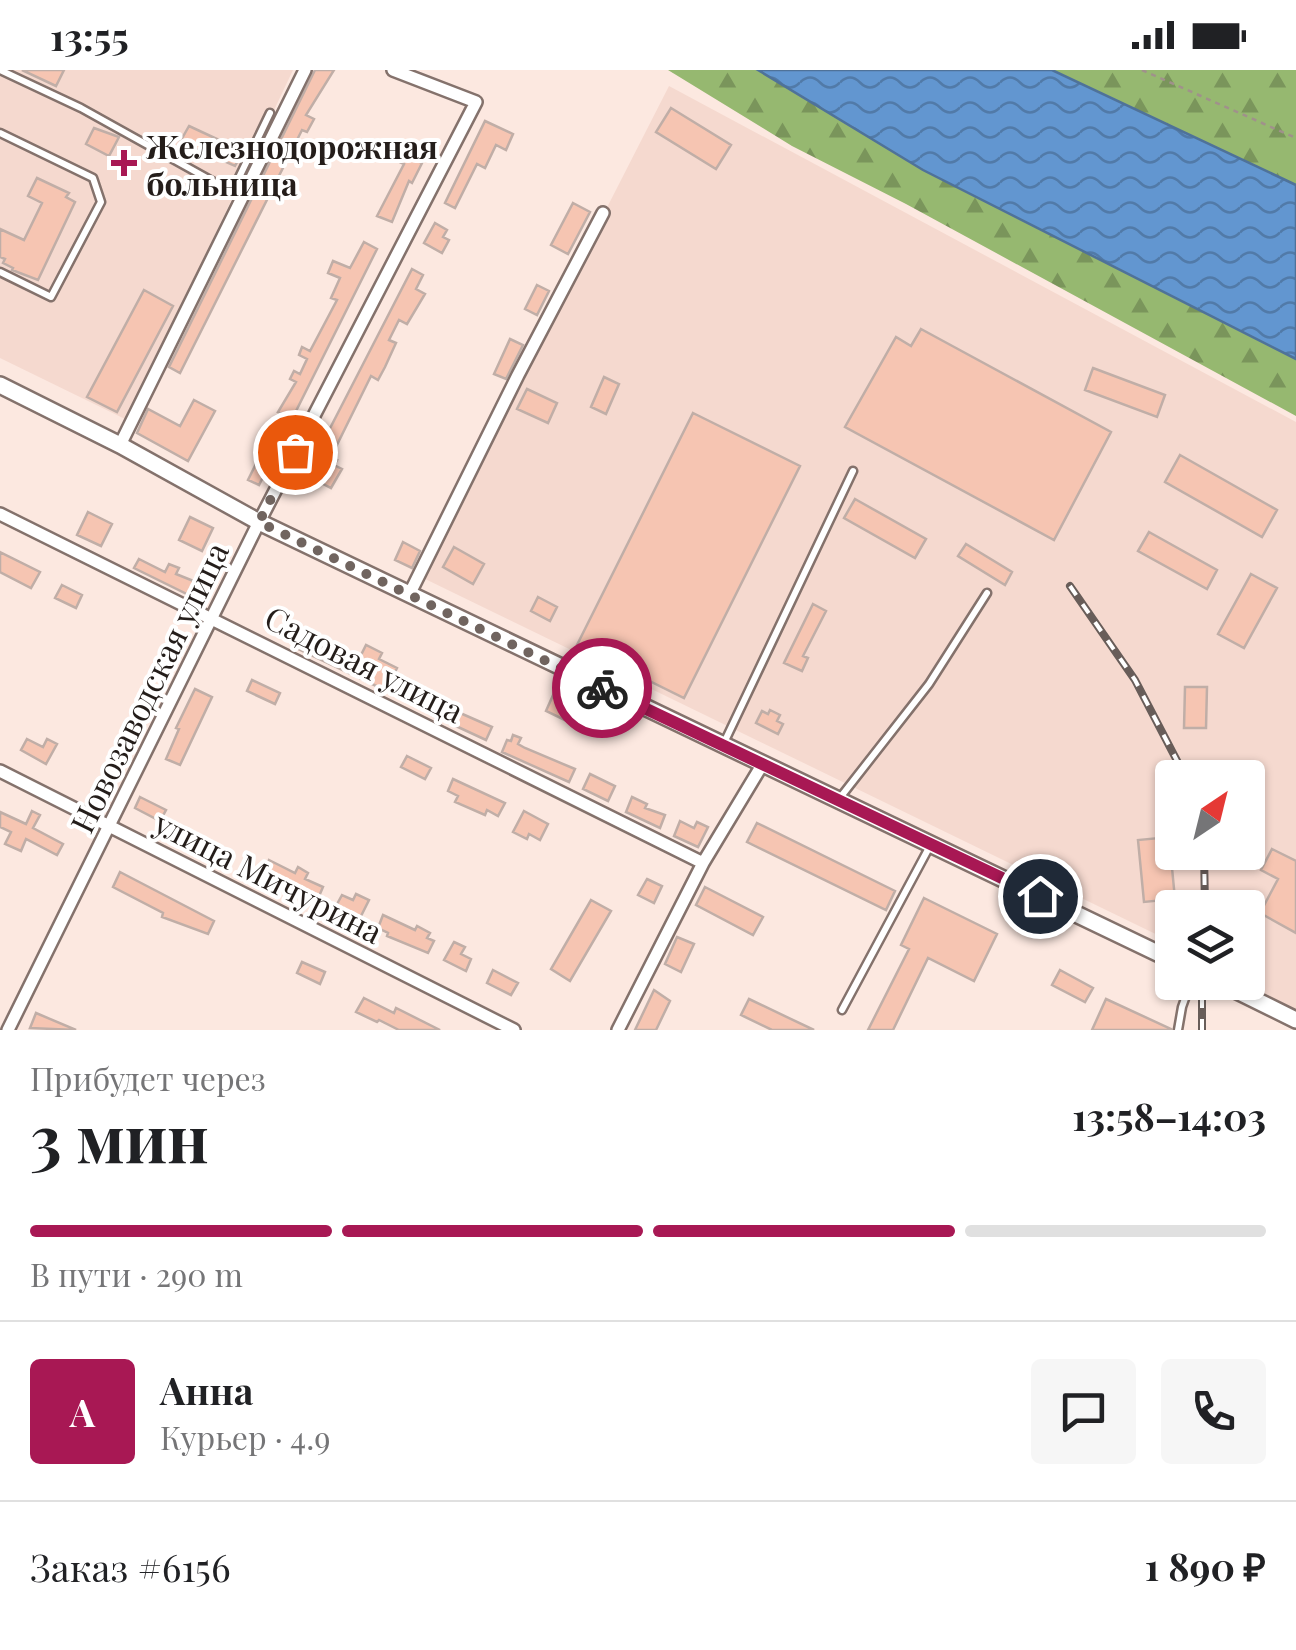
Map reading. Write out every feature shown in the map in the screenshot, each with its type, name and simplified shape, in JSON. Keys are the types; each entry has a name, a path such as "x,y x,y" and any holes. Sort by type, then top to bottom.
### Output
{"street":[{"path":"120,446 305,70"},
{"name":"Новозаводская улица","path":"8,1030 259,522 476,102 393,70"},
{"path":"410,595 603,212"},
{"path":"0,385 259,522 1155,952"},
{"name":"Садовая улица","path":"0,514 703,864"},
{"path":"618,1030 703,864 762,765"},
{"name":"улица Мичурина","path":"0,771 514,1030"},
{"path":"1255,1000 1296,1020"}],"lane":[{"path":"0,70 81,108 232,192 270,112"},
{"path":"0,133 93,178 101,202 51,297 0,272"},
{"path":"722,746 852,471"},
{"path":"838,800 929,684 987,594"},
{"path":"842,1010 932,843"},
{"path":"1178,1030 1184,1000"}],"path":[{"path":"1142,70 1296,138"}],"shaded area":[{"name":"Железнодорожная больница","path":"0,70 293,70 127,420 0,358"},
{"path":"669,86 1296,422 1296,1011 1265,995 1265,890 1155,890 1155,934 419,576"}],"green space":[{"path":"668,70 758,70 923,170 1296,359 1296,416 792,146"},
{"path":"1052,70 1296,70 1296,185"}],"water":[{"path":"758,70 1052,70 1296,185 1296,359 923,170"}],"building":[{"path":"22,70 64,70 56,86"},
{"path":"315,70 334,70 306,115 314,119 307,132 302,130 180,373 169,367"},
{"path":"671,108 731,145 716,169 656,132"},
{"path":"485,121 513,134 506,150 496,145 485,168 477,164 455,208 445,203"},
{"path":"189,126 243,151 235,166 180,142"},
{"path":"94,128 119,137 109,156 86,144"},
{"path":"399,152 422,163 412,183 409,181 392,222 377,216 404,164 395,160"},
{"path":"37,178 69,193 66,197 75,202 38,280 12,270 0,257 0,229 24,240 42,203 28,196"},
{"path":"573,203 590,212 568,254 551,245"},
{"path":"435,223 447,230 443,237 449,240 442,253 424,243"},
{"path":"364,242 377,249 259,485 248,480 296,382 290,379 294,371 300,374 307,359 299,355 302,347 310,351 337,300 331,298 340,278 328,273 333,261 350,268"},
{"path":"412,269 423,275 416,289 425,294 407,324 399,320 389,340 396,343 385,367 378,380 371,376 331,457 337,460 334,465 342,469 331,488 306,475"},
{"path":"537,285 549,291 537,315 525,309"},
{"path":"144,290 173,306 117,412 87,397"},
{"path":"921,329 1111,432 1054,540 845,427 896,337 911,346"},
{"path":"510,339 523,345 506,379 494,374"},
{"path":"1093,368 1165,395 1157,417 1085,390"},
{"path":"604,377 619,384 606,414 591,407"},
{"path":"527,389 557,403 548,423 517,409"},
{"path":"194,400 215,411 188,461 137,433 148,409 180,426"},
{"path":"693,413 800,466 684,698 577,645"},
{"path":"1180,455 1277,510 1262,537 1165,482"},
{"path":"855,499 926,539 915,558 844,518"},
{"path":"88,512 112,524 101,546 77,535"},
{"path":"190,517 213,528 202,551 179,540"},
{"path":"1149,532 1217,570 1207,589 1138,551"},
{"path":"403,542 420,551 412,568 395,560"},
{"path":"966,544 1012,572 1005,585 958,556"},
{"path":"454,547 484,564 473,584 443,567"},
{"path":"0,552 40,572 31,588 0,572"},
{"path":"139,559 165,572 169,564 179,568 176,574 196,582 194,587 203,590 199,600 134,568"},
{"path":"1251,574 1277,588 1244,648 1218,634"},
{"path":"62,585 82,595 76,608 55,598"},
{"path":"538,597 557,607 550,621 531,611"},
{"path":"813,604 826,611 803,656 808,658 802,671 784,663"},
{"path":"308,637 357,663 366,645 382,653 379,659 397,668 391,680 417,691 412,703 296,648 301,639 306,641"},
{"path":"252,680 280,693 275,704 247,691"},
{"path":"1185,687 1207,687 1206,728 1184,728"},
{"path":"195,689 212,697 180,765 166,759"},
{"path":"554,693 583,707 575,725 546,711"},
{"path":"435,702 492,727 486,740 430,714"},
{"path":"770,710 780,715 777,721 783,724 778,734 756,723 762,711 768,714"},
{"path":"513,735 521,738 518,744 525,748 575,769 569,782 502,752"},
{"path":"27,739 43,747 47,739 57,744 46,764 21,750"},
{"path":"407,756 431,768 425,779 401,767"},
{"path":"590,774 615,786 608,801 583,789"},
{"path":"453,779 505,803 498,816 487,810 485,815 455,802 458,796 448,791"},
{"path":"140,797 166,810 160,821 135,808"},
{"path":"632,797 647,804 645,808 665,815 660,828 626,812"},
{"path":"32,811 40,815 33,828 63,844 57,855 26,839 21,851 5,844 11,832 0,827 0,812 26,824"},
{"path":"524,811 548,824 540,840 513,832"},
{"path":"680,821 694,828 697,822 708,827 698,847 674,836"},
{"path":"757,823 895,891 886,910 747,842"},
{"path":"1155,838 1155,870 1172,870 1174,890 1155,890 1155,901 1144,902 1138,840"},
{"path":"1272,849 1296,861 1296,933 1265,916 1265,904 1278,879 1261,870 1265,870"},
{"path":"269,860 295,873 298,867 308,873 305,879 323,887 317,901 264,871"},
{"path":"120,872 214,921 208,934 162,917 163,913 113,887"},
{"path":"647,879 662,886 654,903 638,895"},
{"path":"705,887 763,917 753,935 696,905"},
{"path":"356,894 369,900 360,918 336,906 342,895 353,900"},
{"path":"924,898 997,934 974,981 928,958 893,1030 868,1030 909,949 901,945"},
{"path":"591,900 611,911 570,981 551,969"},
{"path":"383,915 430,933 427,938 434,941 428,953 387,936 378,928"},
{"path":"677,937 694,944 681,972 665,964"},
{"path":"454,942 465,947 461,954 471,959 466,971 444,960"},
{"path":"302,962 325,972 320,984 297,973"},
{"path":"493,970 518,983 511,995 487,983"},
{"path":"1060,970 1093,988 1085,1002 1052,985"},
{"path":"654,990 670,1001 656,1030 635,1030"},
{"path":"364,998 394,1013 396,1008 440,1030 399,1030 377,1022 356,1012"},
{"path":"749,999 814,1030 772,1030 741,1015"},
{"path":"1106,999 1171,1029 1171,1030 1092,1030"},
{"path":"36,1013 76,1030 30,1028"}],"railway":[{"path":"1070,586 1135,680 1177,760"},
{"path":"1204,870 1205,890"},
{"path":"1202,1000 1202,1030"}],"way so far":[{"path":"295,452 259,522 602,688"}],"place":[{"name":"Железнодорожная больница","path":"124,163"}],"route":[{"path":"602,688 1040,896"}]}
